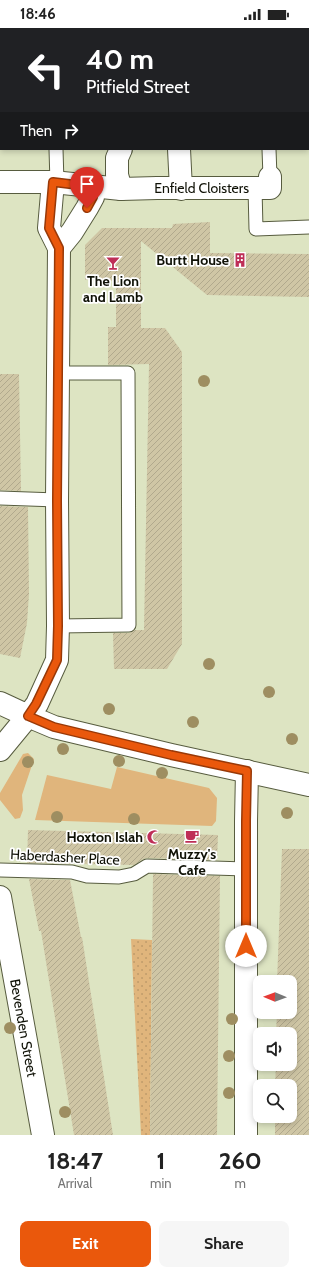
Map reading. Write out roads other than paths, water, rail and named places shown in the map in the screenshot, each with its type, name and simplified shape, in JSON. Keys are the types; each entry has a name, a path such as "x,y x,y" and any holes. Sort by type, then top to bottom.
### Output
{"street":[{"path":"121,150 117,158 117,175 121,189"},
{"path":"179,150 181,188"},
{"name":"Enfield Cloisters","path":"0,182 55,183 121,189 181,188 263,183"},
{"path":"0,750 36,704 57,660 59,248 49,228 55,183"},
{"path":"59,248 72,232 87,208 93,197 94,187"},
{"path":"0,703 54,727 171,755 309,785"},
{"path":"246,1135 247,771"},
{"name":"Bevenden Street","path":"0,897 43,1135"}],"lane":[{"path":"55,183 56,150"},
{"path":"270,150 256,229 309,227"},
{"path":"58,373 128,373 129,625 58,626"},
{"path":"0,498 57,500"},
{"name":"Haberdasher Place","path":"0,870 72,872 87,876 119,877 134,874 147,866 246,869"}],"place":[{"name":"Burtt House","path":"240,260"},
{"name":"The Lion and Lamb","path":"113,263"},
{"name":"Muzzy's Cafe","path":"192,836"},
{"name":"Hoxton Islah","path":"154,837"}]}
